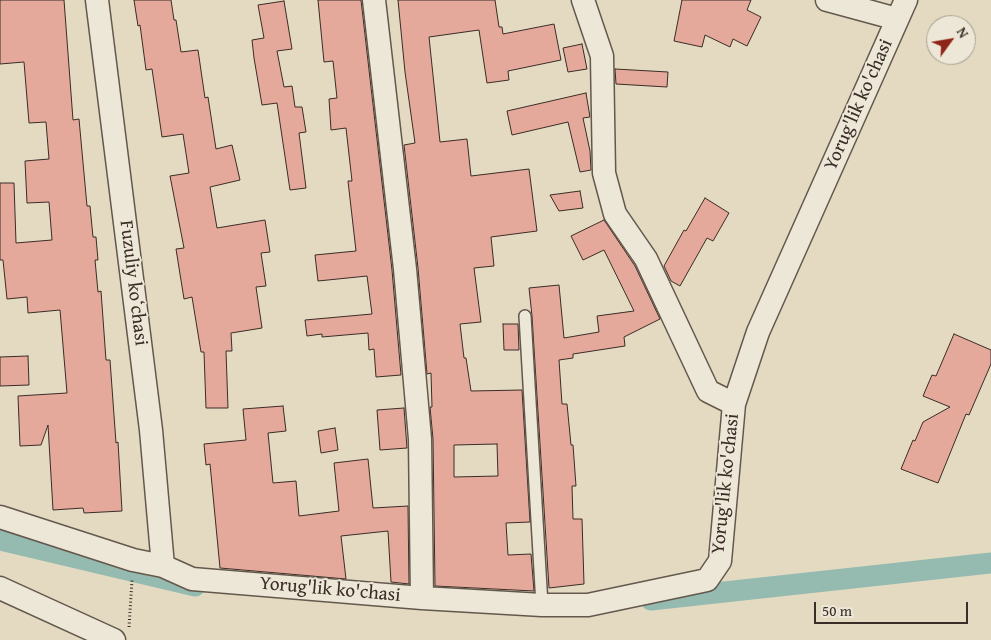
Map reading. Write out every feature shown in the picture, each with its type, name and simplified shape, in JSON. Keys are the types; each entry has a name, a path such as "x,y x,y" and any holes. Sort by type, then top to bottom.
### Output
{"street":[{"name":"Fuzuliy koʻchasi","path":"97,0 152,430 163,566"},
{"path":"374,0 405,268 419,430 422,598"},
{"path":"583,0 602,56 604,173 615,214 646,259 708,391 734,404"},
{"path":"827,0 901,9"},
{"name":"Yorug'lik ko'chasi","path":"0,517 133,560 163,566 192,579 422,598 542,605 588,605 707,580 720,561 734,404 758,332 901,9"},
{"path":"0,588 122,636"}],"lane":[{"path":"525,316 542,605"}],"path":[{"path":"122,636 133,560"}],"building":[{"path":"0,0 64,0 73,120 79,119 87,206 90,206 93,237 96,237 98,260 95,260 98,292 101,291 106,360 110,360 122,511 84,513 83,508 53,510 48,425 41,445 20,446 18,396 67,393 60,310 28,313 27,297 7,299 3,260 0,260 0,183 14,183 16,243 52,240 49,202 27,203 25,161 49,159 46,122 29,123 24,62 0,64"},
{"path":"134,0 171,0 181,52 198,50 205,98 208,97 216,149 232,145 240,180 210,187 217,228 265,220 270,252 261,253 266,286 256,287 262,328 231,333 232,351 226,351 228,408 206,408 204,352 201,352 192,297 184,299 176,249 184,248 170,176 189,173 183,134 162,137 152,69 146,70 140,25 138,26"},
{"path":"318,0 361,0 392,270 401,375 376,377 374,349 369,350 368,333 322,337 322,334 307,336 305,320 372,314 367,276 318,281 315,255 356,251 348,181 352,181 346,128 331,130 329,99 337,98 333,61 324,62"},
{"path":"398,0 495,0 499,27 502,27 503,34 554,24 561,60 508,71 509,80 487,83 479,30 429,37 440,142 467,139 471,176 529,169 537,231 491,237 494,266 474,268 481,322 460,324 464,358 466,358 471,391 522,390 530,522 506,523 508,555 531,554 534,591 435,586 433,439 430,407 432,407 431,373 427,374 418,268 404,145 415,143 405,72","holes":["497,444 498,476 454,477 454,445"]},
{"path":"682,0 751,0 747,10 761,17 747,46 733,39 730,47 705,35 702,47 674,41"},
{"path":"284,1 292,49 277,51 284,87 292,86 295,107 302,107 306,132 299,133 306,188 290,190 277,103 262,105 252,40 264,38 258,5"},
{"path":"582,44 587,69 568,72 563,48"},
{"path":"615,69 668,72 667,87 616,84"},
{"path":"586,93 590,117 583,118 590,151 591,170 580,172 568,122 512,135 507,111"},
{"path":"580,191 583,208 559,211 550,195"},
{"path":"705,198 729,213 713,241 707,238 680,286 671,281 664,266"},
{"path":"604,220 635,266 660,319 624,337 625,346 573,354 573,358 559,360 562,404 567,404 571,445 573,445 576,486 572,486 573,519 582,519 584,584 549,588 529,288 559,285 564,338 599,332 597,316 634,311 604,250 583,260 571,236"},
{"path":"503,324 518,324 519,350 504,350"},
{"path":"954,334 991,350 991,364 969,415 966,414 938,483 901,469 923,422 950,407 923,396 932,375 936,376"},
{"path":"28,356 29,385 0,386 0,357"},
{"path":"283,406 286,431 268,433 273,483 296,481 299,516 339,511 334,463 368,459 373,508 408,506 409,584 391,582 388,531 341,536 346,579 220,568 210,464 206,465 204,444 246,440 243,409"},
{"path":"404,408 407,448 380,450 377,410"},
{"path":"335,428 338,450 321,453 318,431"}],"waterway":[{"path":"0,540 195,586"},
{"path":"651,600 991,563"}]}
